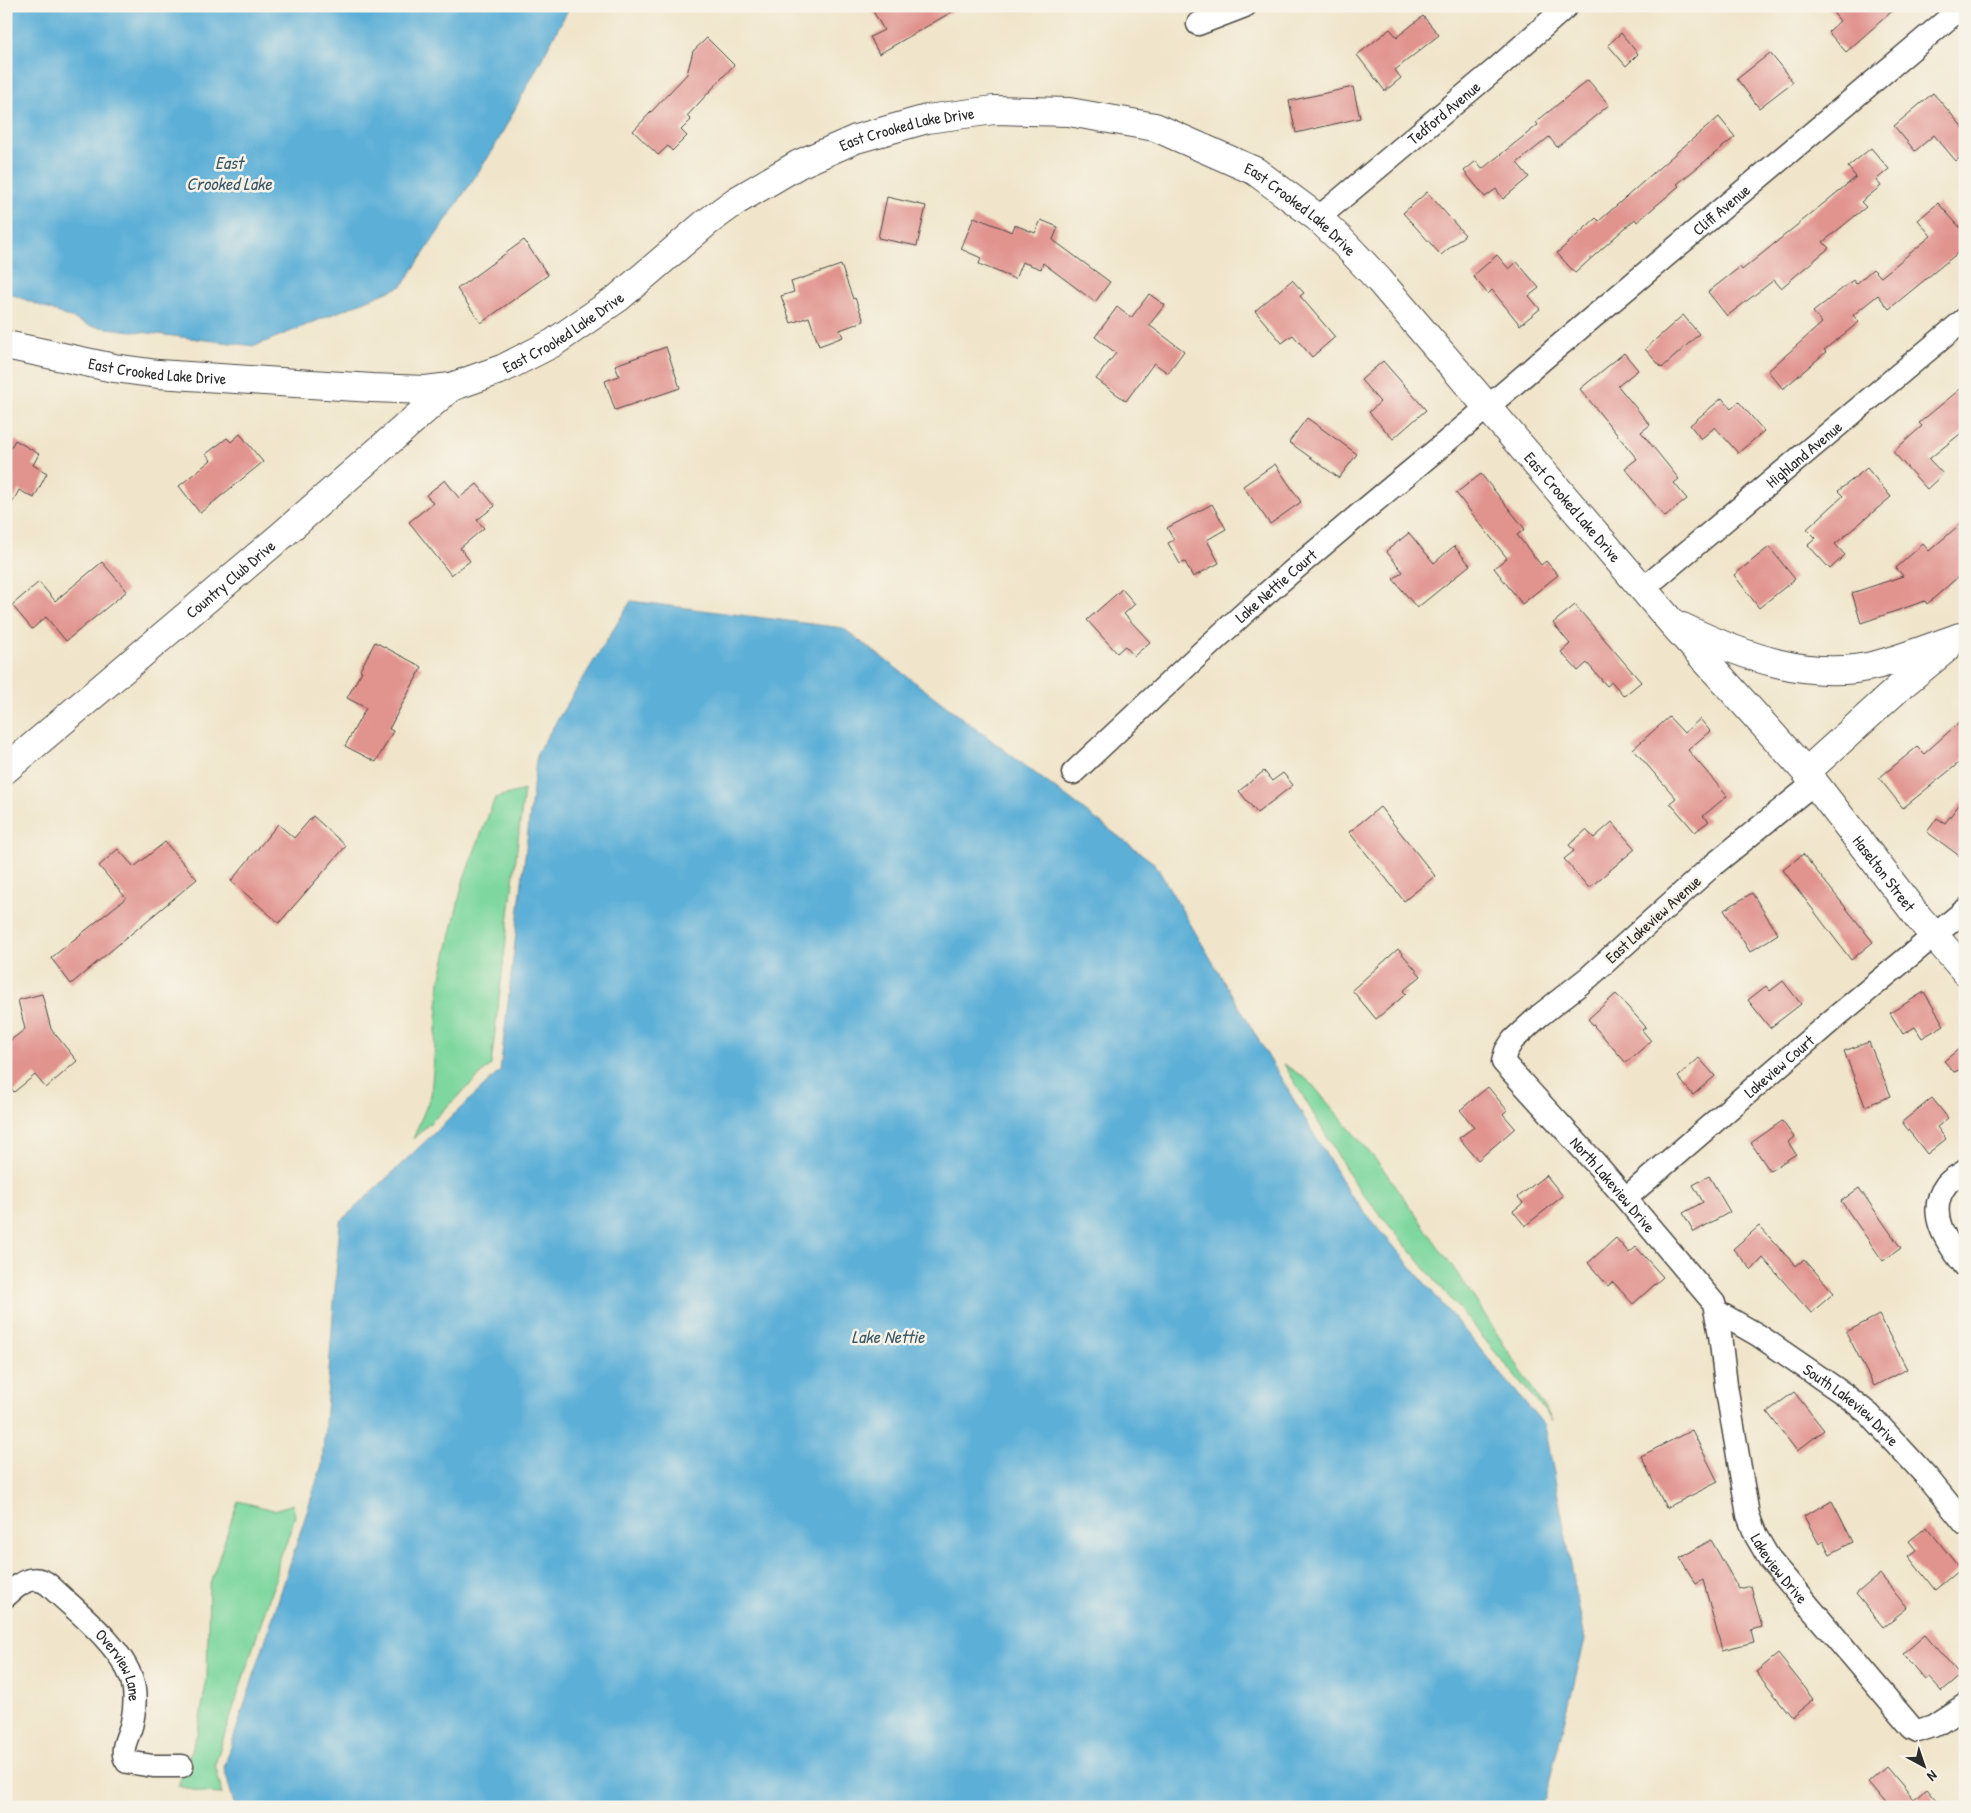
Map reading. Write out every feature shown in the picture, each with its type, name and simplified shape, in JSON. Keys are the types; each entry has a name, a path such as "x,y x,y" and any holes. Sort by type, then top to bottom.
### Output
{"street":[{"path":"1198,24 1245,6"},
{"name":"Tedford Avenue","path":"1318,218 1497,68 1567,6"},
{"name":"Cliff Avenue","path":"1488,407 1956,15"},
{"name":"East Crooked Lake Drive","path":"6,345 114,368 158,374 372,388 425,390 451,387 502,370 553,343 618,298 706,223 736,201 799,164 856,139 927,119 994,110 1069,112 1155,127 1255,171 1318,218 1339,238 1379,280 1672,623 1810,778"},
{"name":"Highland Avenue","path":"1643,589 1965,319"},
{"name":"Country Club Drive","path":"6,769 280,536 451,387"},
{"name":"Lake Nettie Court","path":"1073,773 1250,608 1389,488 1488,407"},
{"name":"East Crooked Lake Drive","path":"1672,623 1758,659 1792,667 1823,670 1859,668 1880,664 1963,636"},
{"name":"East Lakeview Avenue","path":"1503,1062 1506,1051 1513,1040 1539,1016 1589,977 1810,778 1902,686 1963,636"},
{"name":"Haselton Street","path":"1810,778 1965,971"},
{"name":"Lakeview Court","path":"1626,1198 1837,1016 1965,910"},
{"name":"North Lakeview Drive","path":"1503,1062 1626,1198 1714,1303 1716,1311"},
{"path":"1965,1171 1947,1184 1939,1196 1936,1212 1939,1226 1965,1266"},
{"name":"South Lakeview Drive","path":"1716,1311 1758,1335 1870,1414 1927,1477 1965,1524"},
{"name":"Lakeview Drive","path":"1716,1311 1726,1385 1748,1515 1756,1536 1770,1560 1912,1728 1918,1731 1933,1726 1965,1705"},
{"name":"Overview Lane","path":"6,1596 22,1583 33,1579 42,1579 112,1646 124,1662 132,1681 135,1701 132,1724 124,1745 124,1757 127,1762 153,1766 182,1766"}],"green space":[{"path":"524,790 491,1065 413,1139 431,1095 440,981 464,878 495,798"},
{"path":"1284,1064 1310,1082 1381,1166 1467,1287 1553,1421 1356,1186"},
{"path":"238,1501 274,1510 293,1504 295,1516 285,1547 279,1557 277,1574 215,1764 222,1794 204,1793 178,1786 198,1731 207,1678 209,1587"}],"water":[{"name":"East Crooked Lake","path":"6,6 570,6 493,150 402,286 255,346 91,326 6,292"},
{"name":"Lake Nettie","path":"631,601 843,628 1155,864 1348,1192 1545,1426 1585,1640 1545,1798 1537,1807 235,1807 224,1768 322,1465 340,1222 500,1071 537,753"}],"building":[{"path":"870,6 962,6 879,54 870,37 884,30"},
{"path":"1828,6 1898,6 1846,52 1828,32 1840,21"},
{"path":"1423,16 1439,35 1395,70 1401,78 1385,91 1357,55 1390,29 1397,37"},
{"path":"1621,33 1638,54 1626,66 1608,45"},
{"path":"707,38 734,65 687,116 691,120 681,130 687,136 672,151 668,146 658,155 633,131 687,74 693,51"},
{"path":"1770,53 1793,82 1759,108 1737,79"},
{"path":"1588,80 1609,105 1557,147 1549,137 1517,163 1529,177 1503,199 1496,189 1485,197 1464,171 1476,161 1482,169 1538,125 1536,122"},
{"path":"1353,87 1360,118 1296,133 1289,101"},
{"path":"1933,93 1965,130 1965,153 1956,161 1934,135 1915,151 1894,126"},
{"path":"1719,117 1735,137 1677,184 1679,186 1637,222 1635,219 1575,273 1557,253 1596,218 1599,221"},
{"path":"1871,148 1889,169 1876,180 1881,186 1861,202 1866,207 1823,242 1829,248 1781,288 1774,280 1727,316 1708,292 1740,267 1742,270 1856,177 1848,167"},
{"path":"1427,192 1465,235 1441,255 1403,213"},
{"path":"887,197 926,206 917,246 878,238"},
{"path":"1938,203 1965,233 1965,247 1889,309 1878,295 1853,315 1859,322 1824,350 1826,352 1783,389 1768,371 1822,323 1813,312 1853,280 1856,284 1873,269 1881,277 1931,236 1918,220"},
{"path":"974,217 1012,232 1015,225 1035,233 1041,220 1058,227 1053,240 1110,282 1095,302 1043,263 1041,269 1022,262 1015,279 979,264 981,258 961,249"},
{"path":"524,240 548,275 481,323 457,289"},
{"path":"1497,255 1509,269 1517,262 1539,288 1529,296 1540,309 1520,325 1492,290 1488,294 1473,276"},
{"path":"841,265 853,299 855,298 864,321 840,330 843,337 819,346 809,317 791,323 781,296 794,292 791,282"},
{"path":"1292,280 1304,293 1300,296 1335,337 1312,357 1293,335 1282,343 1255,311"},
{"path":"1149,294 1165,305 1149,325 1184,351 1168,373 1154,363 1126,401 1096,379 1116,353 1095,337 1117,307 1131,318"},
{"path":"1683,315 1699,334 1662,368 1645,349"},
{"path":"666,347 680,388 615,410 605,381 619,376 615,365"},
{"path":"1624,353 1638,370 1618,386 1650,425 1641,432 1679,479 1674,483 1687,499 1665,517 1625,468 1637,459 1580,389"},
{"path":"1383,361 1426,410 1393,439 1369,412 1380,402 1361,380"},
{"path":"1965,385 1965,430 1929,459 1943,474 1927,489 1893,452 1922,426 1919,423"},
{"path":"1722,398 1731,409 1739,402 1764,431 1738,453 1715,427 1701,439 1690,425"},
{"path":"1307,418 1357,454 1339,478 1289,442"},
{"path":"240,434 263,462 200,513 179,486 211,460 206,454 227,438 231,442"},
{"path":"15,440 39,454 33,465 47,473 34,498 19,490 6,515 6,456"},
{"path":"1275,464 1301,502 1270,524 1243,486"},
{"path":"1867,468 1891,497 1835,544 1845,555 1830,569 1808,545 1816,538 1807,529 1843,496 1838,491"},
{"path":"1481,474 1525,529 1517,535 1541,565 1546,561 1558,575 1522,604 1494,568 1507,558 1456,493"},
{"path":"445,480 459,498 477,484 495,506 477,520 484,528 460,548 470,561 451,575 409,522 433,503 426,495"},
{"path":"1212,504 1226,529 1207,540 1219,563 1193,577 1185,562 1180,564 1168,543 1174,540 1167,528"},
{"path":"1965,520 1965,571 1927,604 1925,601 1861,623 1852,593 1903,576 1896,568 1923,544 1929,551"},
{"path":"1409,533 1434,563 1454,546 1470,565 1417,608 1393,579 1403,572 1386,551"},
{"path":"1769,547 1795,579 1759,608 1734,575"},
{"path":"102,562 127,591 66,641 46,617 32,629 12,605 39,582 55,601"},
{"path":"1122,589 1135,604 1124,614 1150,642 1134,656 1125,646 1117,653 1087,620"},
{"path":"1575,605 1641,682 1624,696 1612,682 1607,686 1587,663 1578,671 1561,652 1570,644 1553,623"},
{"path":"375,642 422,667 389,729 393,731 376,762 345,746 366,708 347,698"},
{"path":"1669,717 1684,733 1700,719 1710,731 1688,750 1727,796 1703,816 1709,821 1695,832 1670,803 1676,798 1633,749"},
{"path":"1965,717 1965,758 1903,808 1879,778 1917,747 1924,754"},
{"path":"1264,771 1272,781 1283,773 1293,785 1257,813 1239,791"},
{"path":"1965,797 1965,860 1927,832 1937,818 1945,823"},
{"path":"1380,807 1435,876 1404,901 1349,832"},
{"path":"313,816 346,846 279,923 231,881 278,824 294,838"},
{"path":"1612,822 1635,849 1589,888 1564,859 1574,851 1569,845 1586,830 1594,838"},
{"path":"165,842 197,879 71,984 51,958 126,898 99,866 118,849 134,867"},
{"path":"1803,854 1873,942 1851,960 1783,870"},
{"path":"1752,893 1778,934 1750,952 1724,910"},
{"path":"1398,949 1421,976 1403,991 1406,994 1376,1019 1352,990"},
{"path":"1783,981 1801,1004 1770,1028 1748,1000 1766,986 1770,991"},
{"path":"1924,992 1944,1025 1922,1038 1915,1027 1903,1034 1890,1013"},
{"path":"42,994 51,1029 77,1061 46,1088 35,1075 14,1092 6,1083 6,1044 25,1029 18,1000"},
{"path":"1616,994 1646,1027 1642,1030 1651,1041 1626,1063 1588,1019"},
{"path":"1869,1042 1891,1096 1865,1106 1844,1051"},
{"path":"1965,1044 1965,1068 1954,1072 1944,1061"},
{"path":"1699,1058 1715,1076 1693,1095 1678,1077"},
{"path":"1488,1087 1507,1110 1503,1114 1515,1128 1478,1160 1459,1138 1474,1127 1460,1110"},
{"path":"1932,1098 1948,1118 1937,1127 1946,1139 1927,1154 1902,1122"},
{"path":"1782,1121 1794,1137 1788,1142 1796,1154 1770,1171 1751,1143"},
{"path":"1546,1175 1563,1196 1525,1226 1513,1211 1523,1203 1518,1197"},
{"path":"1709,1176 1730,1212 1694,1232 1683,1213 1703,1202 1693,1185"},
{"path":"1859,1188 1901,1248 1883,1261 1841,1201"},
{"path":"1759,1226 1796,1266 1804,1259 1834,1293 1811,1313 1763,1258 1752,1270 1733,1249"},
{"path":"1616,1238 1629,1253 1636,1247 1663,1277 1633,1304 1613,1282 1608,1286 1588,1263"},
{"path":"1879,1315 1907,1369 1874,1386 1846,1332"},
{"path":"1794,1392 1824,1430 1797,1451 1767,1412"},
{"path":"1692,1430 1718,1482 1666,1508 1641,1456"},
{"path":"1832,1501 1853,1542 1830,1554 1823,1541 1819,1544 1804,1516"},
{"path":"1927,1527 1960,1569 1935,1590 1908,1556 1916,1550 1909,1541"},
{"path":"1711,1540 1739,1589 1751,1586 1762,1627 1751,1630 1754,1642 1722,1650 1703,1580 1696,1584 1680,1558"},
{"path":"1880,1574 1907,1608 1883,1627 1856,1594"},
{"path":"1925,1635 1960,1676 1942,1691 1929,1677 1925,1680 1903,1654"},
{"path":"1778,1654 1814,1699 1792,1717 1756,1672"},
{"path":"1886,1766 1914,1799 1926,1788 1942,1807 1889,1807 1868,1782"}]}
